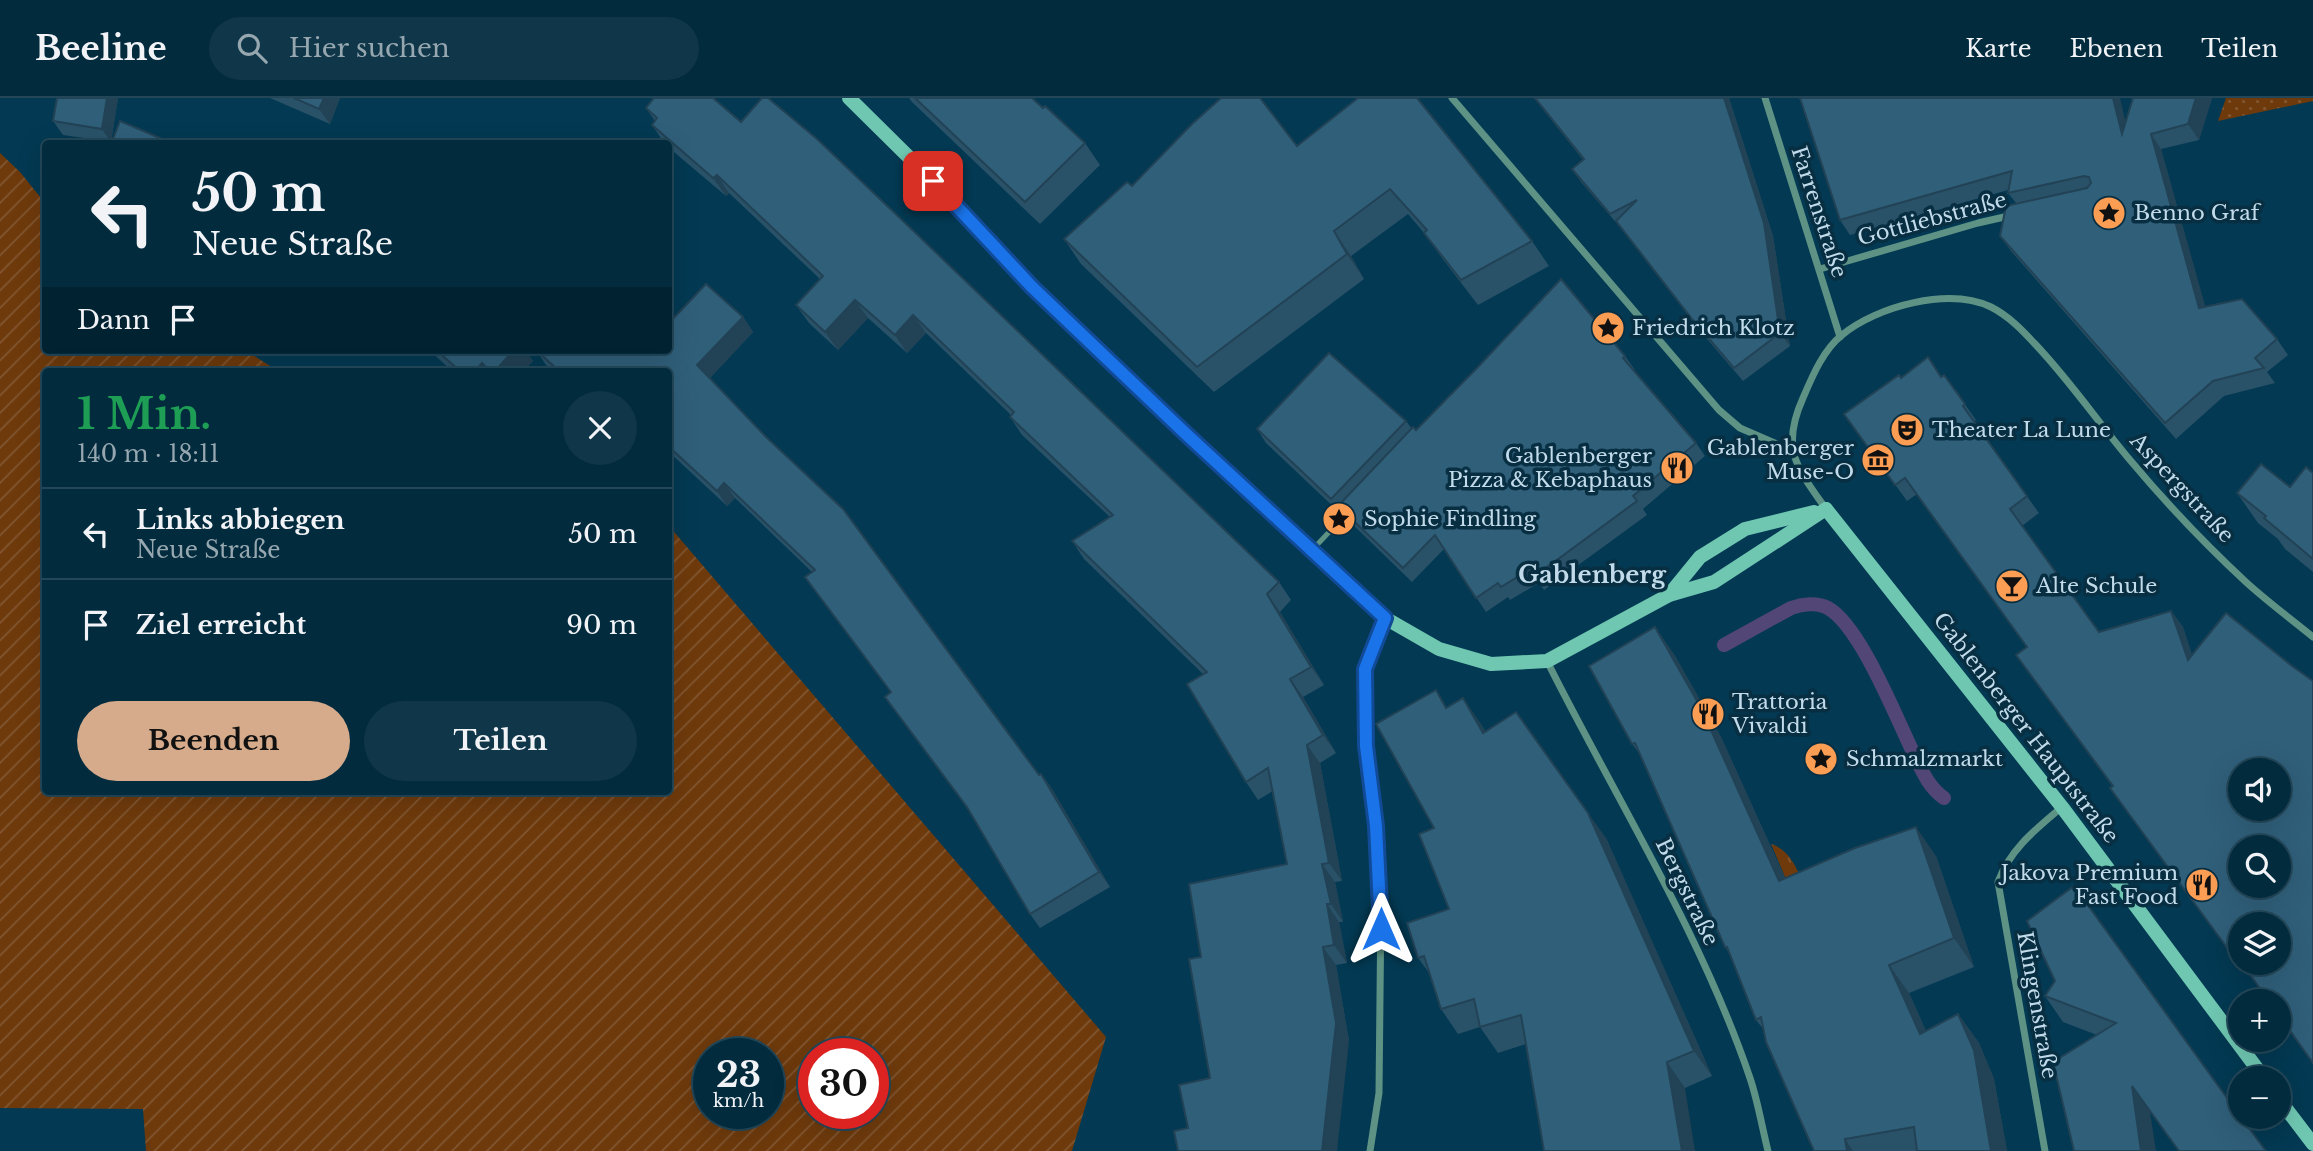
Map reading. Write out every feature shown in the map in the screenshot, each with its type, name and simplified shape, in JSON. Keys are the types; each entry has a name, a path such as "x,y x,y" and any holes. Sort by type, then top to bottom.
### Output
{"street":[{"path":"849,98 933,181 1032,287 1311,551 1385,618 1439,649 1491,664 1548,661 1669,595 1714,582 1826,509"},
{"path":"1452,98 1719,410 1740,428 1791,450 1799,471 1826,509"},
{"name":"Farrenstraße","path":"1765,98 1840,337"},
{"name":"Gottliebstraße","path":"1819,269 2017,214"},
{"name":"Aspergstraße","path":"1791,450 1798,410 1814,371 1840,337 1883,311 1949,297 1991,307 2017,325 2053,363 2130,460 2248,584 2313,636"},
{"path":"1669,595 1700,557 1745,529 1826,509"},
{"name":"Gablenberger Hauptstraße","path":"1826,509 2063,807 2255,1066"},
{"path":"1370,1151 1379,1093 1381,902 1376,826 1366,746 1365,669 1385,618"},
{"name":"Bergstraße","path":"1548,661 1665,881 1716,993 1750,1079 1768,1151"},
{"name":"Klingenstraße","path":"2045,1151 1998,882 2005,863 2029,835 2063,807"},
{"path":"2291,1115 2313,1144"}],"lane":[{"path":"1311,551 1359,500"}],"green space":[{"path":"2226,98 2313,98 2313,101 2218,121"},
{"path":"0,153 42,199 42,354 251,354 273,368 42,368 42,795 672,795 672,530 1106,1037 1072,1151 146,1151 143,1109 0,1108"},
{"path":"1771,844 1786,853 1792,861 1812,905 1799,910"}],"building":[{"path":"57,98 107,98 102,129 53,121"},
{"path":"294,98 324,98 319,109"},
{"path":"654,98 713,98 741,122 762,98 768,98 817,139 1279,582 1267,594 1311,667 1290,679 1323,735 1307,745 1329,863 1322,864 1331,904 1327,904 1334,945 1323,947 1336,1023 1322,1151 1178,1151 1174,1131 1188,1128 1179,1085 1210,1078 1189,959 1201,957 1189,884 1287,864 1268,768 1246,782 1187,684 1207,672 1072,541 1113,515 1010,417 1014,412 913,315 895,335 855,300 825,332 796,305 823,276 717,175 713,178 652,125 657,118 646,108"},
{"path":"915,98 1032,98 1043,108 1045,106 1085,143 1025,202"},
{"path":"1221,98 1260,98 1297,146 1358,98 1417,98 1532,241 1461,280 1424,233 1427,230 1390,189 1334,231 1347,254 1197,367 1064,239 1127,182 1132,186"},
{"path":"1535,98 1724,98 1764,223 1780,333 1734,368 1616,221 1637,200 1610,214 1572,169 1584,159"},
{"path":"1800,98 2113,98 2122,134 2133,98 2196,98 2188,124 2151,134 2199,308 2242,299 2277,339 2255,358 2264,368 2213,381 2165,423 2000,236 2006,206 2087,188 2091,183 2089,177 2008,193 2012,171 1840,220"},
{"path":"120,121 165,140 113,140"},
{"path":"1561,279 1625,356 1623,358 1696,443 1633,496 1637,501 1535,576 1530,569 1501,587 1498,583 1476,598 1435,535 1403,568 1338,506 1413,427 1416,430 1477,368"},
{"path":"706,284 743,317 697,365 766,437 843,509 1039,775 1041,774 1099,872 1030,914 967,807 885,697 891,692 805,577 815,570 724,483 717,491 672,450 672,368 556,368 540,354 672,354 672,320"},
{"path":"1329,353 1406,421 1331,499 1257,429"},
{"path":"441,354 510,354 498,368 487,368 482,363 478,368 457,368"},
{"path":"1928,357 1941,377 1944,375 2027,496 2010,509 2099,632 2171,611 2188,660 2226,613 2313,681 2313,1063 2291,1032 2291,989 2260,989 2250,975 2291,975 2291,912 2228,912 2228,949 2016,655 2027,647 1905,478 1895,485 1844,414 1899,375 1901,378"},
{"path":"2261,464 2290,487 2306,467 2313,473 2313,559 2237,493"},
{"path":"1655,627 1701,708 1779,881 1855,848 1916,827 1954,938 1889,965 1920,1034 1958,1014 1974,1050 1991,1151 1917,1151 1914,1127 1845,1139 1847,1151 1814,1151 1766,1042 1761,1017 1756,1020 1727,947 1635,743 1632,744 1589,666"},
{"path":"1436,690 1446,708 1463,698 1483,733 1516,712 1588,813 1694,1051 1667,1062 1682,1151 1544,1151 1521,1015 1480,1027 1474,999 1441,1009 1424,956 1418,958 1407,923 1449,909 1419,834 1434,828 1376,724"},
{"path":"2074,886 2228,1099 2228,1129 2250,1129 2266,1151 2179,1151 2132,1086 2141,1151 2074,1151 2053,1062 2116,1023 2045,996 2055,981 2027,921"}],"waterway":[{"path":"1724,645 1791,608 1810,604 1828,608 1840,618 1864,652 1925,776 1944,798"}],"place":[{"name":"Benno Graf","path":"2109,213"},
{"name":"Friedrich Klotz","path":"1608,328"},
{"name":"Theater La Lune","path":"1907,430"},
{"name":"Gablenberger Muse-O","path":"1878,460"},
{"name":"Gablenberger Pizza & Kebaphaus","path":"1677,468"},
{"name":"Sophie Findling","path":"1339,519"},
{"name":"Alte Schule","path":"2012,586"},
{"name":"Trattoria Vivaldi","path":"1708,714"},
{"name":"Schmalzmarkt","path":"1821,759"},
{"name":"Jakova Premium Fast Food","path":"2202,885"}],"district":[{"name":"Gablenberg","path":"1592,575"}],"route":[{"path":"933,181 1032,287 1385,618 1365,669 1366,746 1376,826 1381,929"}]}
